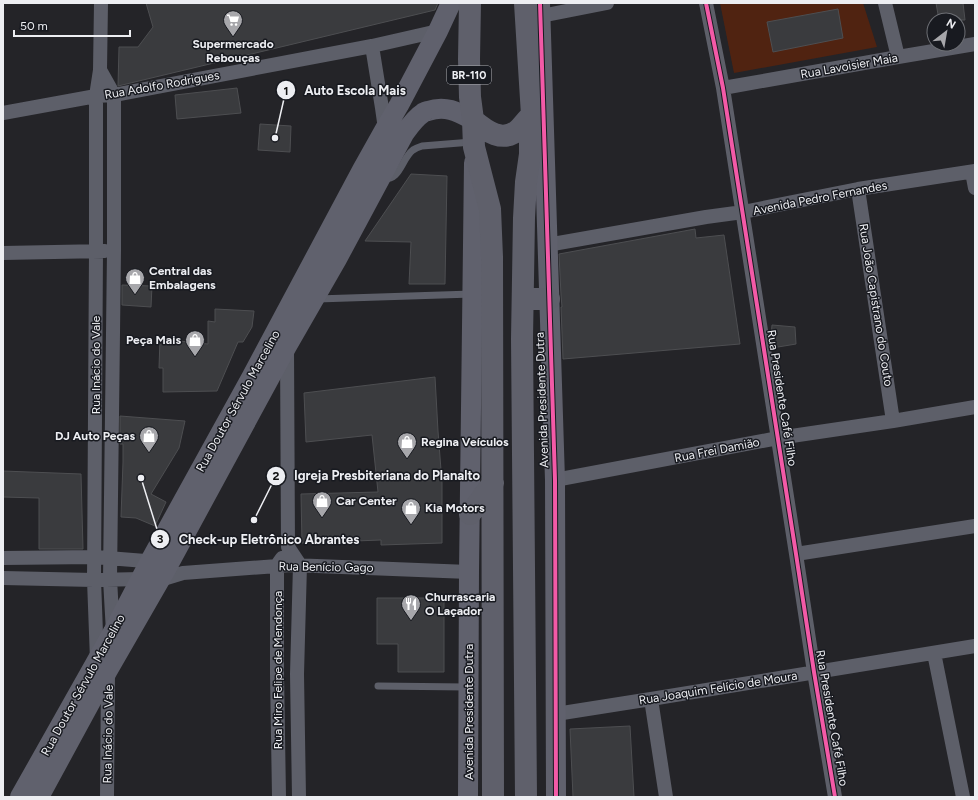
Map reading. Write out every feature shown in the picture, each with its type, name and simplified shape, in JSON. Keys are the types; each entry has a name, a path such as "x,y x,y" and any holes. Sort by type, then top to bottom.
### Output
{"main road":[{"name":"Rua Doutor Sérvulo Marcelino","path":"20,797 103,665 113,632 150,579 168,566 314,299 371,175 385,129 438,31 451,3"},
{"name":"Avenida Presidente Dutra","path":"468,797 474,144 469,74 470,3"},
{"name":"Avenida Presidente Dutra","path":"526,797 522,347 524,218 532,115 533,10"},
{"name":"Avenida Presidente Dutra","path":"533,10 547,245 555,480 556,797"},
{"name":"Rua Doutor Sérvulo Marcelino","path":"168,566 248,383 371,175 414,121 423,112 445,108 458,112 473,120"},
{"path":"473,120 495,135 508,136 518,130 532,115"},
{"name":"Avenida Presidente Dutra","path":"474,144 490,209 492,257 493,797"},
{"path":"523,299 549,299"},
{"path":"470,514 493,484"},
{"name":"Rua Doutor Sérvulo Marcelino","path":"39,797 103,665 150,579"}],"street":[{"name":"Rua Inácio do Vale","path":"101,3 100,70 96,96 94,580 103,665 107,797"},
{"path":"533,10 607,3"},
{"name":"Rua Presidente Café Filho","path":"706,3 723,88 814,672 835,797"},
{"path":"885,3 898,56"},
{"name":"Rua Adolfo Rodrigues","path":"3,113 96,96 114,95 372,46 438,31"},
{"name":"Rua Lavoisier Maia","path":"723,88 898,56 975,44"},
{"path":"372,46 385,129"},
{"name":"Rua Inácio do Vale","path":"100,70 114,95 114,251 110,558 113,632"},
{"path":"974,172 975,188"},
{"name":"Avenida Pedro Fernandes","path":"547,245 706,217 743,212 858,189 974,172"},
{"name":"Rua João Capistrano do Couto","path":"858,189 893,421"},
{"path":"3,253 114,251"},
{"path":"277,565 288,547 287,346"},
{"name":"Rua Frei Damião","path":"555,480 778,438 975,407"},
{"path":"796,554 975,526"},
{"path":"288,547 300,565"},
{"name":"Rua Benício Gago","path":"3,558 95,557 168,566 300,565 469,572"},
{"name":"Rua Miro Felipe de Mendonça","path":"277,565 279,797"},
{"name":"Rua Miro Felipe de Mendonça","path":"299,797 297,674 300,565"},
{"path":"3,578 94,580 150,579"},
{"name":"Rua Joaquim Felício de Moura","path":"556,714 975,646"},
{"path":"934,653 963,797"},
{"path":"277,673 297,674"},
{"path":"650,699 666,797"}],"lane":[{"path":"371,175 388,180 392,178 396,175 412,150 417,147 474,144"},
{"path":"314,299 472,294"},
{"path":"378,686 469,688"}],"shaded area":[{"path":"720,3 863,3 877,47 734,73"}],"building":[{"name":"Supermercado Rebouças","path":"146,3 438,3 435,10 118,86 119,47 138,47 153,27"},
{"path":"936,3 963,3 964,12 938,12"},
{"path":"838,9 843,38 773,52 767,22"},
{"path":"237,88 241,113 177,119 175,95"},
{"path":"260,124 291,126 290,152 258,150"},
{"path":"411,174 447,176 445,284 409,284 411,242 365,241"},
{"path":"695,229 696,238 724,235 740,344 563,359 559,254"},
{"name":"Central das Embalagens","path":"122,285 152,286 151,307 122,305"},
{"path":"215,309 254,311 252,327 243,342 238,342 217,391 163,392 163,368 159,368 160,339 208,344 208,321 215,322"},
{"path":"772,325 795,327 796,344 772,348"},
{"path":"435,377 442,483 442,543 381,545 381,540 302,543 301,494 378,492 372,435 306,442 304,393"},
{"path":"120,416 185,421 179,448 151,494 166,502 155,526 136,518 121,517 123,444 120,444"},
{"path":"3,471 81,474 83,549 39,549 39,498 3,497"},
{"name":"Churrascaria O Laçador","path":"377,598 444,598 444,672 398,672 398,644 377,644"},
{"path":"630,726 634,797 573,797 570,729"}],"cycle path":[{"path":"540,3 555,480 556,797"},
{"path":"706,3 723,88 814,672 835,797"}],"place":[{"name":"Supermercado Rebouças","path":"233,37"},
{"name":"Auto Escola Mais","path":"275,138"},
{"name":"Central das Embalagens","path":"135,295"},
{"name":"Peça Mais","path":"195,357"},
{"name":"DJ Auto Peças","path":"149,453"},
{"name":"Regina Veículos","path":"407,459"},
{"name":"Check-up Eletrônico Abrantes","path":"141,478"},
{"name":"Car Center","path":"322,518"},
{"name":"Igreja Presbiteriana do Planalto","path":"254,520"},
{"name":"Kia Motors","path":"411,525"},
{"name":"Churrascaria O Laçador","path":"411,621"}]}
